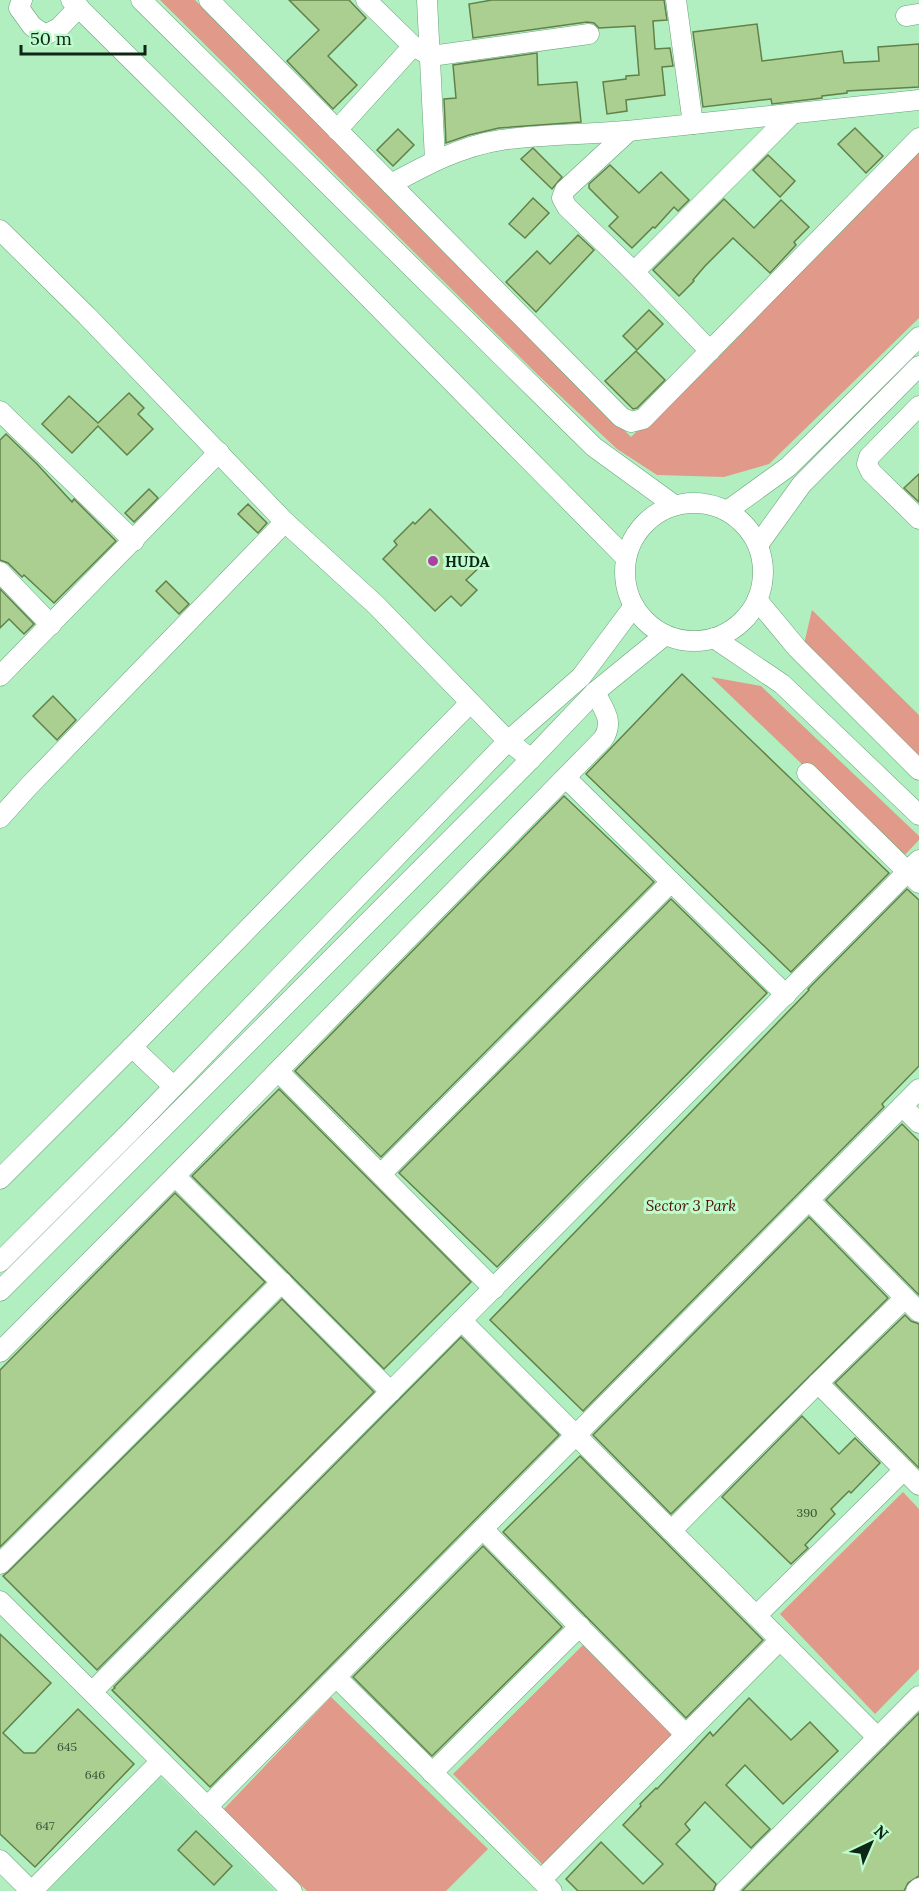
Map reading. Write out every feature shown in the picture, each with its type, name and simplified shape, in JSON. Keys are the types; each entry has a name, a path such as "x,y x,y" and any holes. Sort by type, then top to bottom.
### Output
{"street":[{"path":"22,0 19,8 32,26 45,35 59,28 75,4 256,183 626,558"},
{"path":"141,0 594,447 674,505"},
{"path":"209,0 621,417 631,422 643,419 919,138"},
{"path":"366,0 413,46 431,56 589,34"},
{"path":"427,0 435,160"},
{"path":"676,0 693,124"},
{"path":"337,130 413,46"},
{"path":"391,184 435,160 466,148 499,140 629,131 919,100"},
{"path":"634,272 792,114"},
{"path":"629,131 565,190 562,198 567,207 710,351"},
{"path":"0,230 87,316 285,522 376,605 508,741 531,759"},
{"path":"727,510 788,467 919,337"},
{"path":"758,544 802,484 919,366"},
{"path":"919,406 869,456 867,464 871,472 919,519"},
{"path":"3,418 134,540"},
{"path":"0,676 219,452"},
{"path":"692,502 710,504 727,510 745,525 758,544 763,563 763,582 758,600 747,617 732,630 714,638 689,640 665,635 647,623 634,606 626,583 626,558 632,540 642,525 657,513 674,505 692,502"},
{"path":"0,818 285,522"},
{"path":"0,572 51,625"},
{"path":"758,600 797,648 919,770"},
{"path":"0,1262 508,741 581,677 634,606"},
{"path":"0,1291 531,759 595,692 665,635"},
{"path":"714,638 782,684 919,815"},
{"path":"0,1352 603,739 609,731 609,722 595,692"},
{"path":"0,1179 470,703"},
{"path":"92,1692 786,995 915,872 807,773"},
{"path":"566,778 786,995"},
{"path":"381,1174 671,882"},
{"path":"132,1047 173,1086"},
{"path":"278,1071 494,1289"},
{"path":"207,1807 919,1089"},
{"path":"902,1106 919,1123"},
{"path":"175,1176 391,1392"},
{"path":"809,1200 919,1312"},
{"path":"0,1564 282,1282"},
{"path":"671,1531 905,1298"},
{"path":"462,1321 878,1738"},
{"path":"818,1383 919,1485"},
{"path":"756,1616 904,1470"},
{"path":"483,1529 686,1735"},
{"path":"0,1601 292,1891"},
{"path":"432,1773 580,1626"},
{"path":"336,1677 546,1886 686,1735 780,1640"},
{"path":"725,1891 919,1696"},
{"path":"0,1860 32,1891 161,1761"}],"shaded area":[{"path":"160,0 195,0 631,437 919,149 919,318 769,464 724,477 657,475 617,449 539,376"},
{"path":"812,610 919,715 919,760 804,644"},
{"path":"711,677 761,686 919,836 919,840 901,859"},
{"path":"903,1492 919,1509 919,1669 875,1714 780,1614"},
{"path":"583,1645 675,1737 545,1867 453,1774"},
{"path":"331,1697 488,1849 446,1891 307,1891 223,1810"},
{"path":"160,1777 275,1891 47,1891"}],"building":[{"path":"289,0 349,0 366,18 328,56 357,85 333,109 287,61 319,30"},
{"path":"492,0 664,0 667,20 653,21 655,49 670,48 673,66 662,67 665,95 626,100 627,111 607,114 603,82 639,75 635,26 599,28 594,23 587,22 473,38 469,4"},
{"path":"757,24 762,61 842,51 844,63 879,61 878,47 919,44 919,87 847,91 847,93 822,96 822,98 772,104 771,99 703,107 693,32"},
{"path":"537,53 538,85 577,82 581,122 499,128 446,143 444,99 456,98 453,65"},
{"path":"855,128 883,156 866,173 838,144"},
{"path":"398,129 414,145 393,166 377,150"},
{"path":"533,148 562,177 552,189 521,159"},
{"path":"768,155 795,181 780,197 753,170"},
{"path":"610,165 639,193 661,172 689,200 678,211 674,207 632,248 609,226 618,217 589,188 589,184"},
{"path":"533,198 549,213 525,238 509,224"},
{"path":"724,199 754,228 781,200 809,227 770,273 733,238 679,296 653,270"},
{"path":"578,235 594,250 536,312 506,282 537,251 550,264"},
{"path":"649,310 663,324 637,350 623,336"},
{"path":"636,351 665,380 637,408 633,409 605,381"},
{"path":"129,393 144,408 138,414 153,429 127,455 98,426 72,453 42,424 69,396 98,423"},
{"path":"6,434 72,502 74,499 116,541 54,603 24,575 22,577 8,563 0,560 0,440"},
{"path":"919,474 919,502 904,488"},
{"path":"149,489 158,498 134,522 125,513"},
{"path":"248,504 267,523 258,533 238,514"},
{"name":"HUDA","path":"430,509 484,563 466,580 477,590 461,606 451,596 435,611 383,559 397,545 394,541"},
{"path":"166,581 189,604 179,614 156,591"},
{"path":"0,589 34,624 24,634 9,619 0,628"},
{"path":"682,674 889,873 791,972 586,774"},
{"path":"53,696 76,720 57,740 33,716"},
{"path":"564,796 654,882 381,1157 295,1071"},
{"name":"Sector 3 Park","path":"907,889 919,900 919,1066 882,1104 884,1107 583,1411 490,1320"},
{"path":"671,899 767,993 497,1267 399,1173"},
{"path":"279,1089 471,1282 384,1369 192,1176"},
{"path":"902,1124 919,1141 919,1295 826,1200"},
{"path":"175,1193 265,1282 0,1547 0,1370"},
{"path":"809,1217 888,1298 671,1514 593,1435"},
{"path":"282,1299 374,1392 97,1670 3,1576"},
{"path":"905,1315 911,1321 919,1324 919,1468 835,1383"},
{"path":"461,1337 559,1435 210,1787 112,1690"},
{"path":"802,1416 839,1454 855,1438 880,1463 851,1493 849,1491 831,1509 835,1514 805,1545 808,1548 791,1564 722,1497"},
{"path":"580,1456 763,1640 686,1718 503,1532"},
{"path":"483,1546 562,1627 432,1756 353,1677"},
{"path":"0,1634 51,1683 3,1733 24,1753 35,1753 78,1709 134,1764 35,1867 0,1834"},
{"path":"749,1698 791,1740 810,1722 838,1751 783,1804 745,1765 726,1785 770,1829 751,1848 705,1802 685,1824 690,1830 676,1844 716,1884 713,1891 578,1891 566,1879 601,1842 643,1884 663,1864 623,1825 641,1806 640,1804 710,1732 713,1736"},
{"path":"919,1713 919,1876 908,1883 904,1891 742,1891"},
{"path":"196,1831 232,1866 214,1885 178,1850"}],"place":[{"name":"HUDA","path":"433,561"}]}
